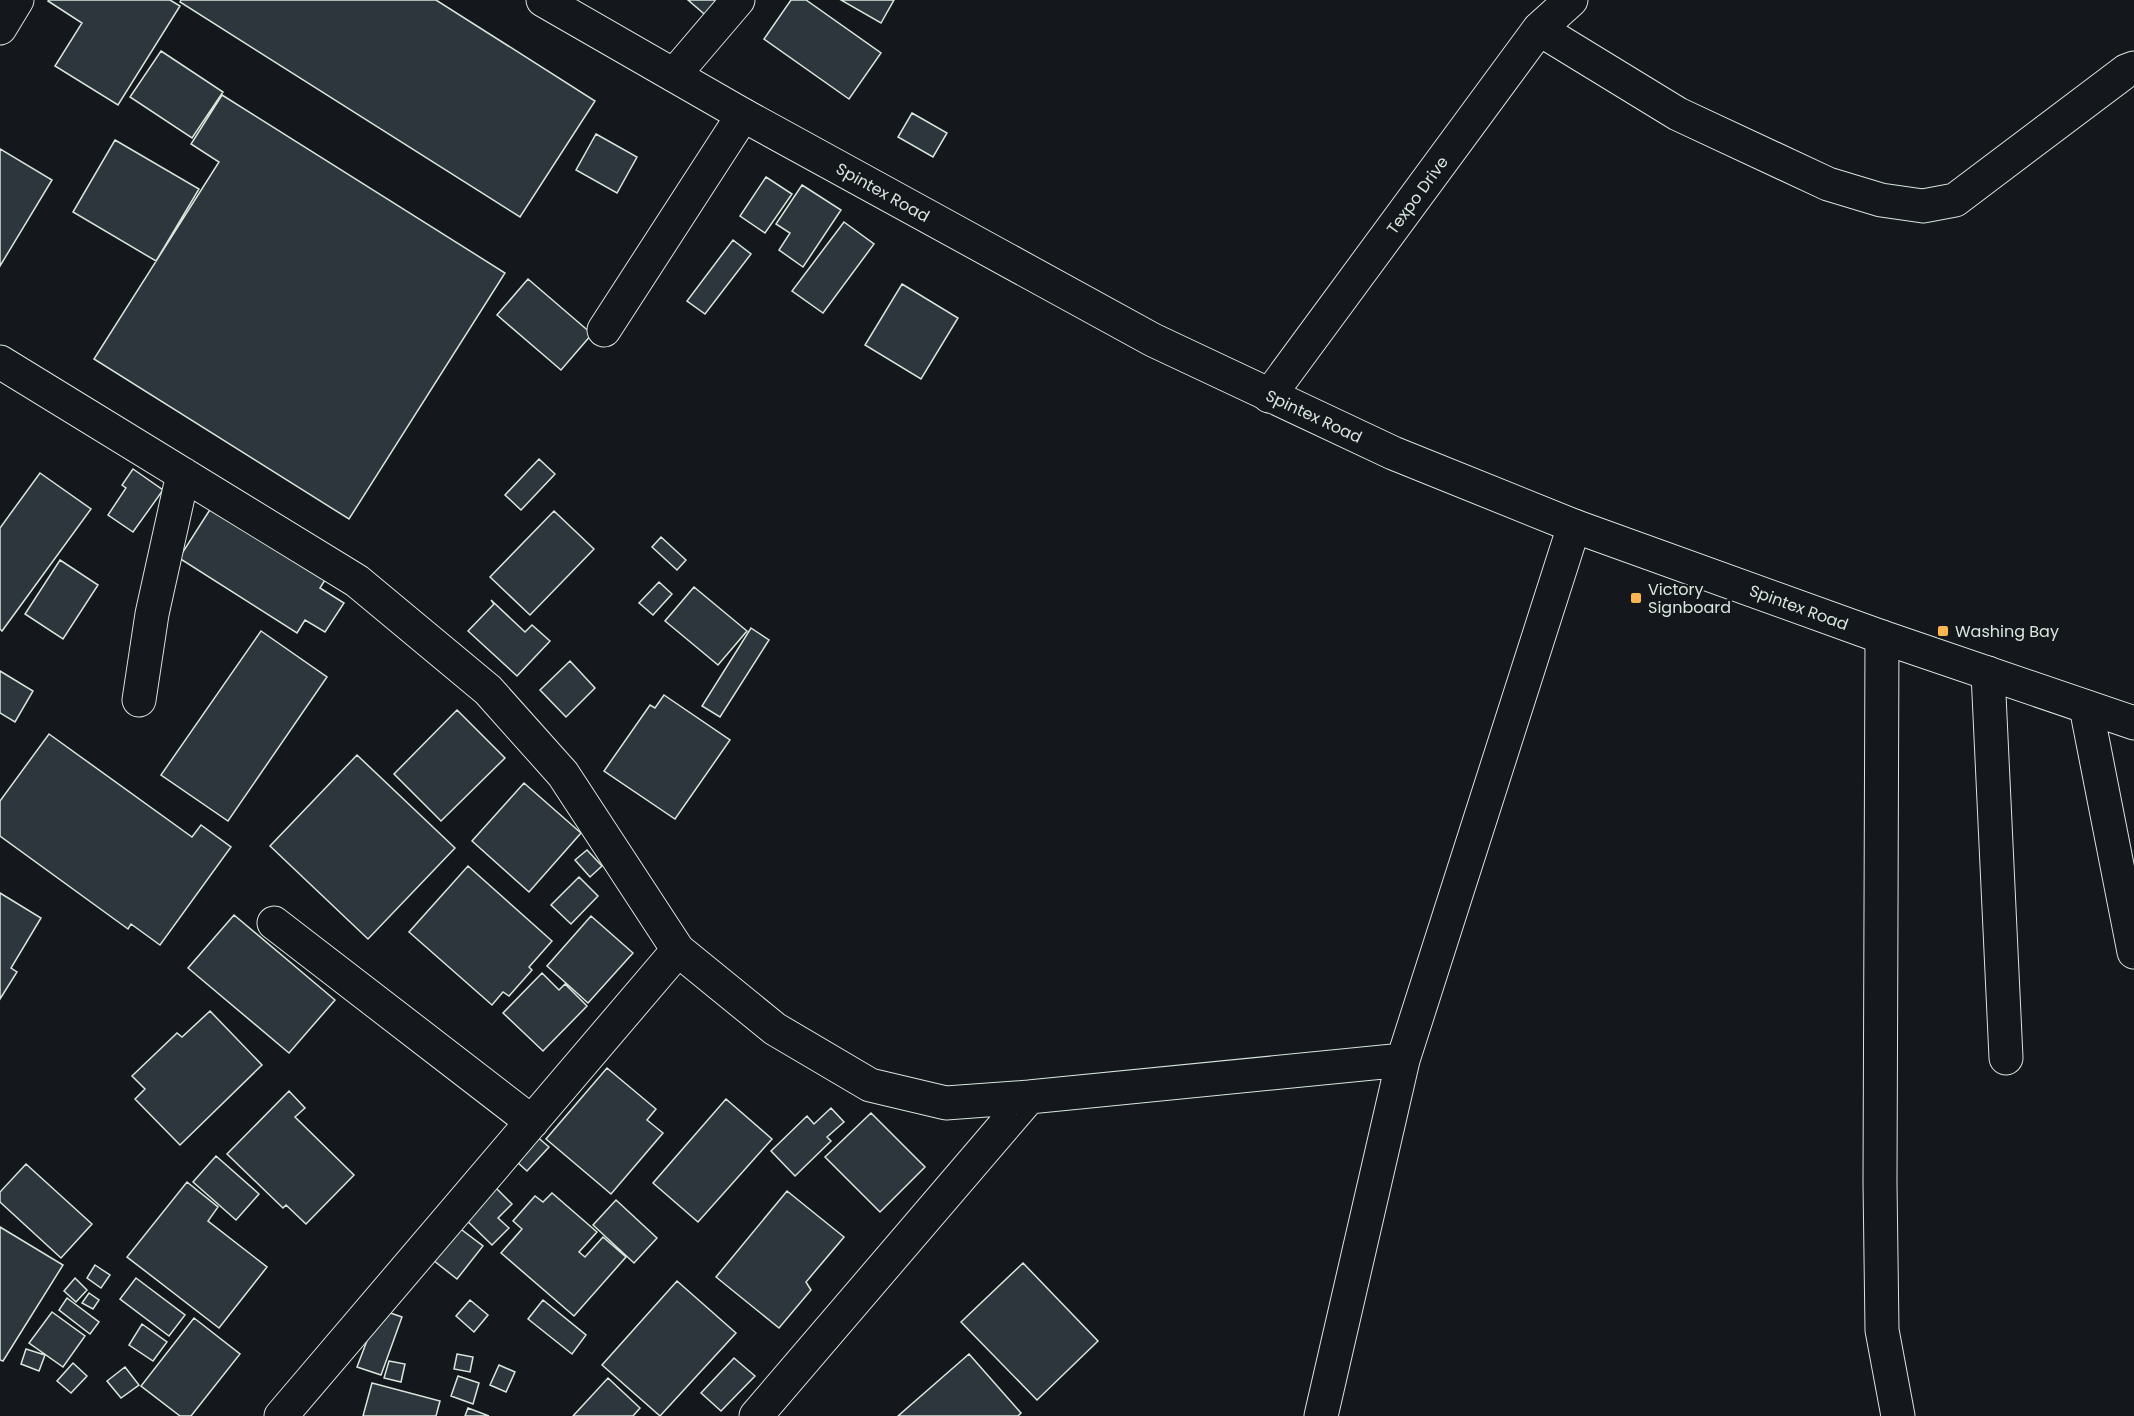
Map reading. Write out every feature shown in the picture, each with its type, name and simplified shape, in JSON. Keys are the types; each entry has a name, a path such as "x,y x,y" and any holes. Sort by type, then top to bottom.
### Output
{"street":[{"path":"0,28 17,0"},
{"name":"Spintex Road","path":"543,0 743,115 1153,340 1393,453 1574,526 1882,638 2134,723"},
{"path":"674,75 738,0"},
{"name":"Texpo Drive","path":"1269,396 1539,29 1571,0"},
{"path":"1539,29 1678,114 1818,179 1881,200 1923,206 1955,200 2126,71 2134,68"},
{"path":"604,330 743,115"},
{"path":"0,362 357,581 488,690 563,774 678,950 776,1029 870,1085 946,1103 1029,1097 1402,1060"},
{"path":"138,700 152,614 183,474"},
{"path":"1321,1416 1402,1060 1574,526"},
{"path":"1882,638 1880,1159 1882,1330 1898,1416"},
{"path":"1988,673 2006,1058"},
{"path":"2086,707 2134,952"},
{"path":"274,923 531,1122"},
{"path":"281,1416 678,950"},
{"path":"756,1416 1029,1097"}],"building":[{"path":"49,0 170,0 180,6 118,105 55,66 82,23"},
{"path":"181,0 436,0 595,101 520,217 180,2"},
{"path":"688,0 728,0 710,19"},
{"path":"791,0 806,0 881,53 849,99 764,39"},
{"path":"841,0 894,0 881,23"},
{"path":"161,51 223,92 192,138 130,97"},
{"path":"222,95 505,273 349,519 94,359 219,162 191,144"},
{"path":"912,113 947,133 933,157 898,137"},
{"path":"596,134 637,157 617,193 576,170"},
{"path":"115,140 199,189 156,261 73,212"},
{"path":"0,149 52,180 0,266"},
{"path":"766,177 792,194 765,233 740,216"},
{"path":"802,185 841,210 803,267 779,250 790,233 776,224"},
{"path":"844,222 874,244 823,313 792,291"},
{"path":"733,240 751,254 705,314 687,301"},
{"path":"528,279 592,334 561,370 497,315"},
{"path":"902,284 958,318 921,379 865,345"},
{"path":"539,459 555,474 521,510 505,495"},
{"path":"133,469 163,490 133,532 108,515 126,488 122,485"},
{"path":"40,473 91,509 2,631 0,629 0,528"},
{"path":"211,508 325,580 320,588 344,603 325,632 305,620 297,633 179,558"},
{"path":"554,511 594,549 530,615 490,577"},
{"path":"661,537 686,560 677,570 652,547"},
{"path":"60,560 98,585 63,639 25,614"},
{"path":"659,582 672,594 653,615 639,603"},
{"path":"694,587 747,631 718,665 665,621"},
{"path":"491,600 525,632 532,625 550,641 517,676 468,631 494,604"},
{"path":"751,628 769,640 720,717 702,706"},
{"path":"261,631 327,677 228,821 161,775"},
{"path":"570,661 595,688 566,717 540,690"},
{"path":"0,671 33,691 15,722 0,713"},
{"path":"664,695 730,740 675,819 604,771 650,705 655,708"},
{"path":"457,710 505,758 441,821 394,774"},
{"path":"49,734 192,837 201,825 231,847 160,945 131,924 128,929 0,836 0,801"},
{"path":"357,755 455,848 368,939 270,846"},
{"path":"524,783 581,833 529,892 472,841"},
{"path":"587,850 602,866 590,877 575,860"},
{"path":"468,866 552,941 529,967 532,970 509,996 503,992 492,1005 409,932"},
{"path":"579,877 598,896 571,924 551,905"},
{"path":"0,893 41,918 11,968 17,972 0,999"},
{"path":"234,915 335,1000 289,1053 188,968"},
{"path":"591,916 633,953 588,1003 547,966"},
{"path":"542,973 559,990 565,984 587,1006 543,1051 503,1013"},
{"path":"210,1011 262,1065 180,1145 135,1099 145,1089 132,1076 177,1033 182,1037"},
{"path":"607,1068 656,1109 647,1120 663,1133 611,1194 546,1139"},
{"path":"289,1091 305,1108 295,1117 354,1175 306,1224 286,1205 283,1208 227,1154"},
{"path":"726,1099 772,1139 698,1222 653,1183"},
{"path":"831,1108 844,1122 827,1137 831,1141 795,1176 771,1151 807,1116 814,1124"},
{"path":"871,1113 925,1167 880,1212 825,1157"},
{"path":"528,1129 549,1147 527,1171 507,1153"},
{"path":"216,1156 259,1194 236,1220 193,1182"},
{"path":"26,1164 92,1224 61,1258 0,1202 0,1192"},
{"path":"187,1182 218,1207 208,1221 267,1267 219,1328 127,1257"},
{"path":"490,1182 512,1204 498,1218 509,1228 492,1245 459,1213"},
{"path":"787,1191 844,1237 806,1282 811,1290 779,1328 716,1277"},
{"path":"552,1193 597,1232 579,1252 585,1257 603,1237 626,1257 574,1316 501,1253 522,1229 513,1221 535,1196 543,1202"},
{"path":"616,1200 657,1238 634,1263 593,1225"},
{"path":"450,1221 483,1246 457,1279 424,1253"},
{"path":"0,1227 63,1265 3,1361 0,1360"},
{"path":"1023,1263 1098,1341 1037,1400 961,1322"},
{"path":"95,1265 110,1275 101,1288 87,1278"},
{"path":"75,1278 87,1290 76,1302 64,1291"},
{"path":"136,1278 185,1315 169,1336 120,1299"},
{"path":"677,1281 736,1333 660,1416 602,1365"},
{"path":"89,1293 99,1300 93,1309 82,1303"},
{"path":"67,1298 99,1322 90,1334 59,1310"},
{"path":"470,1300 488,1315 474,1332 456,1316"},
{"path":"543,1300 586,1335 572,1354 528,1319"},
{"path":"379,1309 402,1317 381,1375 357,1367"},
{"path":"52,1312 85,1336 63,1367 29,1343"},
{"path":"194,1318 240,1354 191,1416 180,1416 141,1386"},
{"path":"142,1324 167,1342 153,1361 129,1345"},
{"path":"26,1349 45,1355 39,1371 21,1364"},
{"path":"457,1354 473,1357 470,1372 454,1369"},
{"path":"969,1354 1021,1413 1018,1416 898,1416"},
{"path":"734,1358 755,1376 721,1411 701,1393"},
{"path":"389,1361 405,1364 401,1382 384,1378"},
{"path":"73,1363 87,1376 71,1393 57,1381"},
{"path":"499,1365 515,1372 506,1392 490,1385"},
{"path":"125,1367 139,1385 121,1398 107,1381"},
{"path":"458,1376 479,1383 473,1404 451,1396"},
{"path":"608,1378 640,1408 633,1416 573,1416"},
{"path":"372,1383 440,1401 436,1416 363,1416"},
{"path":"468,1408 489,1416 465,1416"}],"place":[{"name":"Victory Signboard","path":"1636,598"},
{"name":"Washing Bay","path":"1943,631"}]}
